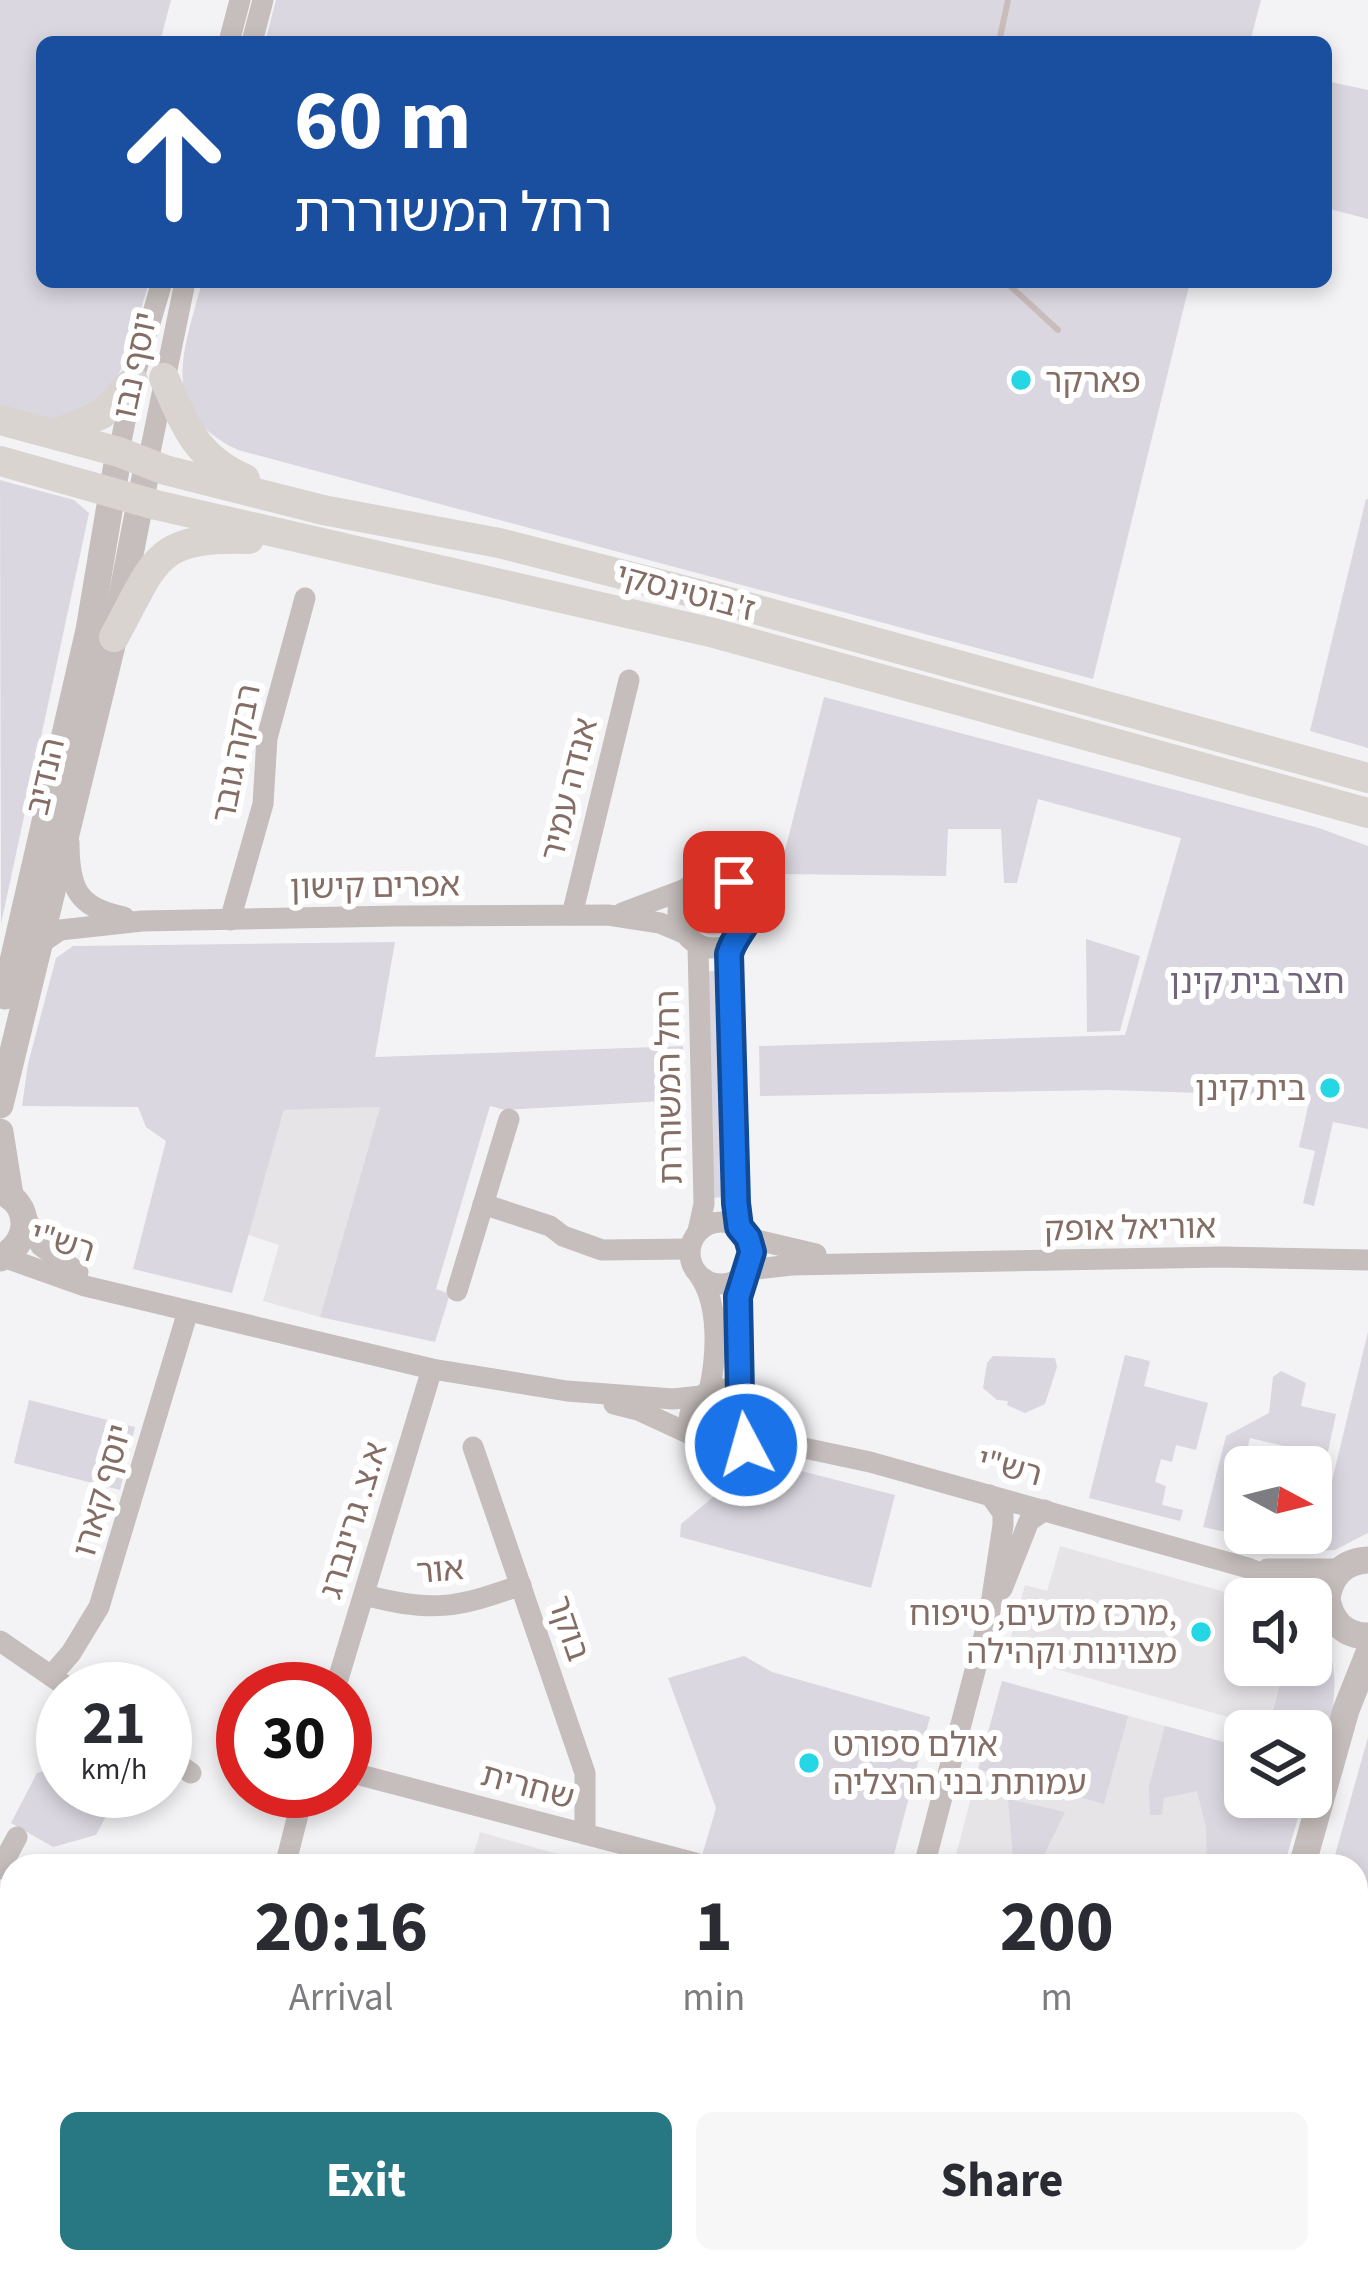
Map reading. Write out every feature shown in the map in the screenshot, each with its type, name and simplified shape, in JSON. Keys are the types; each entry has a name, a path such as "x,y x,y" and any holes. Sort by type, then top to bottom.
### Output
{"main road":[{"path":"56,434 102,414 148,380 216,465 323,510"},
{"name":"ז'בוטינסקי","path":"0,420 323,510 499,543 718,599 1368,778"},
{"name":"ז'בוטינסקי","path":"0,461 156,505 714,633 1368,813"},
{"path":"114,637 154,564 187,541 313,541"}],"street":[{"path":"231,36 240,0"},
{"path":"254,36 263,0"},
{"name":"יוסף נבו","path":"133,457 161,288"},
{"name":"יוסף נבו","path":"148,380 183,288"},
{"name":"הנדיב","path":"0,1018 133,457"},
{"name":"הנדיב","path":"0,1105 114,637 126,494"},
{"name":"רבקה גובר","path":"230,920 262,804 267,738 305,598"},
{"name":"אנדה עמיר","path":"572,915 629,680"},
{"name":"אפרים קישון","path":"69,827 69,863 82,899 99,912 142,921"},
{"path":"719,876 742,890 750,916 744,932 732,943 716,947 690,937 679,913 688,887 702,878 719,876"},
{"name":"אפרים קישון","path":"608,916 688,887"},
{"name":"אפרים קישון","path":"38,945 60,931 142,921 572,915 652,921 690,937"},
{"name":"רחל המשוררת","path":"690,937 698,946 704,1204 694,1240"},
{"name":"רחל המשוררת","path":"732,943 731,1072 743,1232"},
{"path":"457,1291 509,1119"},
{"path":"0,1132 11,1200 26,1224 20,1244 2,1257"},
{"name":"רש\"י","path":"11,1200 41,1246 104,1288"},
{"path":"483,1204 550,1226 562,1236 602,1250 694,1240 720,1222 743,1232 752,1256 738,1297 740,1394 754,1415 752,1437 742,1449 723,1456 703,1450 690,1434 689,1413 705,1393 713,1370 712,1296 699,1275 694,1240"},
{"name":"אוריאל אופק","path":"743,1232 792,1251 894,1264"},
{"name":"רש\"י","path":"2,1257 85,1286 431,1370 567,1390 673,1399 705,1393"},
{"name":"אוריאל אופק","path":"745,1272 792,1265 1221,1257 1368,1260"},
{"path":"699,1275 722,1284 745,1272"},
{"name":"יוסף קארו","path":"63,1662 106,1591 188,1311"},
{"name":"א.צ. גרינברג","path":"343,1662 431,1370"},
{"path":"705,1393 725,1389 740,1394"},
{"name":"רש\"י","path":"567,1390 638,1409 690,1434"},
{"name":"רש\"י","path":"752,1437 870,1462 1248,1568 1286,1583 1334,1618"},
{"name":"בוקר","path":"473,1447 585,1773 585,1834"},
{"path":"989,1617 1003,1513 990,1495"},
{"path":"927,1854 989,1617 1022,1533 1045,1510"},
{"path":"1346,1710 1346,1669 1328,1589 1358,1560"},
{"name":"רש\"י","path":"1248,1568 1315,1572 1358,1560"},
{"name":"אור","path":"364,1595 435,1608 465,1605 521,1586"},
{"path":"1334,1618 1356,1636 1368,1636"},
{"path":"0,1641 36,1666"},
{"path":"1305,1854 1346,1710 1368,1655"},
{"name":"שחרית","path":"372,1778 661,1854"},
{"path":"288,1854 297,1818"},
{"path":"8,1854 17,1837"}],"shaded area":[{"path":"380,1107 320,1317 263,1301 279,1245 248,1235 284,1110"},
{"path":"1060,1546 1224,1592 1224,1686 1279,1686 1272,1710 1224,1710 1224,1716 1006,1655 1025,1585 1047,1591"},
{"path":"1002,1681 1224,1742 1224,1818 1228,1818 1219,1854 956,1854"},
{"path":"480,1832 557,1854 474,1854"}],"green space":[{"path":"0,0 171,0 162,36 36,36 36,288 147,288 121,370 96,406 56,424 0,411"},
{"path":"276,0 1261,0 1252,36 267,36"},
{"path":"1332,82 1368,90 1368,219 1332,210"},
{"path":"200,288 1189,288 1093,679 238,450 195,417 186,398 182,377"},
{"path":"0,480 74,500 89,513 1,924"},
{"path":"1368,499 1368,748 1310,731"},
{"name":"חצר בית קינן","path":"824,697 1319,828 1368,846 1368,1129 1333,1122 1314,1206 1303,1203 1315,1151 1299,1147 1309,1102 1294,1096 1109,1090 760,1096 759,1046 1125,1035 1181,838 1038,799 1017,883 1004,883 1001,829 948,829 946,876 779,874"},
{"path":"713,887 730,894 737,911 730,928 713,935 696,928 689,911 696,894"},
{"path":"1086,939 1140,956 1120,1031 1087,1032"},
{"path":"395,942 375,1057 683,1046 683,1100 505,1110 490,1106 436,1289 450,1294 435,1342 320,1317 380,1107 284,1110 232,1293 133,1269 166,1141 146,1127 138,1107 22,1106 56,958 73,946"},
{"path":"703,971 723,971 730,1197 710,1198"},
{"path":"1368,1332 1368,1533 1332,1550 1332,1481"},
{"path":"1125,1355 1150,1361 1144,1386 1208,1403 1196,1450 1176,1445 1172,1462 1161,1459 1155,1482 1166,1486 1162,1505 1183,1510 1180,1521 1089,1498"},
{"path":"993,1356 1055,1358 1057,1367 1045,1404 1025,1413 983,1388 987,1363"},
{"path":"1281,1371 1306,1383 1301,1406 1336,1414 1329,1446 1284,1446 1250,1438 1248,1446 1224,1446 1224,1532 1203,1527 1226,1436 1269,1413 1273,1377"},
{"path":"29,1400 135,1427 120,1490 14,1463"},
{"path":"766,1462 895,1495 871,1588 680,1537 681,1524 750,1466"},
{"name":"אולם ספורט עמותת בני הרצליה","path":"744,1656 772,1672 930,1717 894,1854 703,1854 716,1808 668,1678"},
{"path":"1332,1661 1334,1693 1332,1712 1273,1710 1279,1686 1332,1686"},
{"path":"1002,1681 1128,1716 1104,1804 978,1769"},
{"path":"1165,1726 1224,1742 1224,1818 1298,1818 1287,1854 1207,1854 1197,1791 1164,1798 1162,1815 1150,1815 1149,1786"},
{"path":"1368,1737 1368,1854 1335,1854"},
{"path":"36,1775 36,1818 105,1818 96,1835 53,1847 11,1823"},
{"path":"1008,1799 1065,1812 1044,1854 1013,1854"}],"waterway":[{"path":"1000,36 1008,0"},
{"path":"1012,288 1058,330"}],"place":[{"name":"פארקר","path":"1021,380"},
{"name":"בית קינן","path":"1330,1088"},
{"name":"מרכז מדעים, טיפוח, מצוינות וקהילה","path":"1201,1632"},
{"name":"אולם ספורט עמותת בני הרצליה","path":"809,1763"}],"route":[{"path":"734,882 746,894 750,910 747,927 732,943 729,954 736,1203 739,1227 752,1246 738,1297 740,1394 751,1406 755,1421 746,1445"}]}
